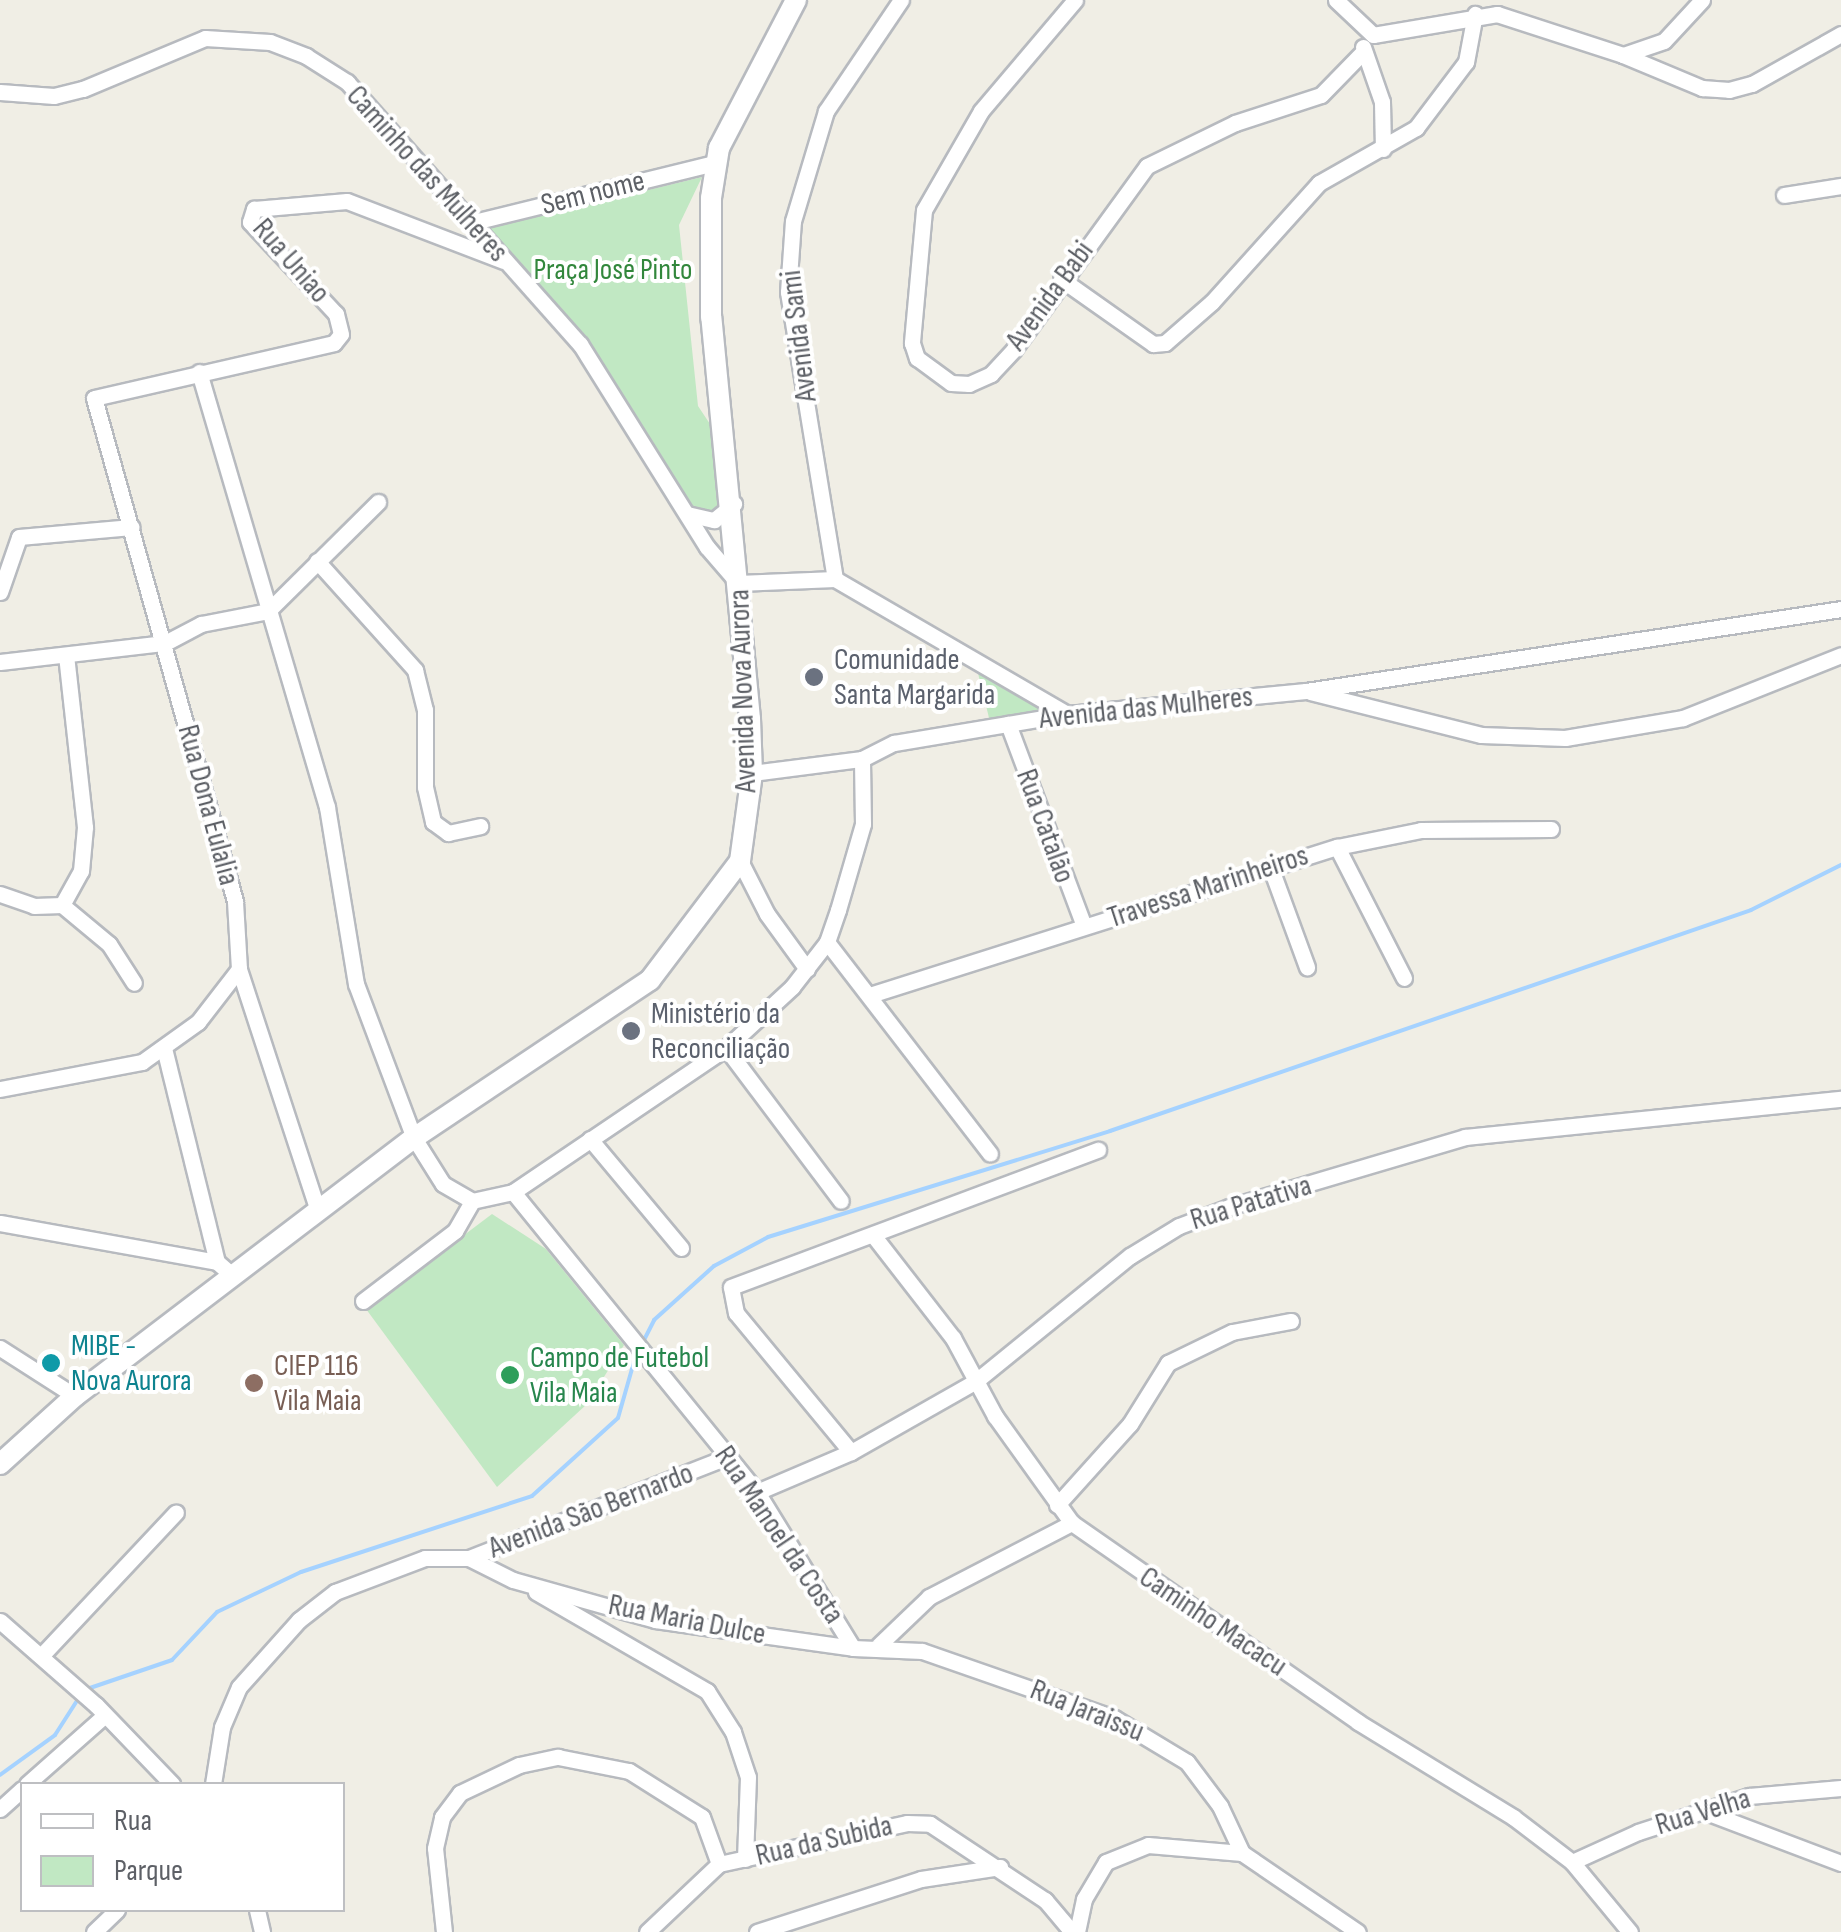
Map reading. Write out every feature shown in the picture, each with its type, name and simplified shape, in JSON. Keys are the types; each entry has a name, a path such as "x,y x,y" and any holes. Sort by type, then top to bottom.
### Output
{"street":[{"name":"Avenida Nova Aurora","path":"0,1464 225,1269 318,1211 414,1138 650,980 740,861 752,773 734,504 708,272 716,162 768,43 796,0"},
{"name":"Avenida Sami","path":"835,579 790,310 792,220 826,111 901,0"},
{"name":"Avenida Babi","path":"1074,0 981,111 934,186 918,234 911,328 917,358 951,383 969,384 991,374 1148,166 1235,123 1321,96 1363,52"},
{"path":"1336,0 1364,33 1386,36 1474,14 1530,21 1702,88 1729,90 1752,84 1841,34"},
{"path":"1623,55 1664,41 1702,0"},
{"path":"1061,279 1160,345 1212,302 1335,170 1383,150 1416,128 1460,71 1472,47 1474,14"},
{"path":"1364,33 1363,52 1382,102 1383,150"},
{"name":"Caminho das Mulheres","path":"0,92 54,96 82,89 205,38 270,42 347,82 605,378 687,514 738,583"},
{"name":"Sem nome","path":"470,222 716,162"},
{"path":"1784,195 1841,186"},
{"name":"Rua Uniao","path":"199,372 323,350 341,334 336,314 250,222 250,212 347,201 503,261"},
{"path":"199,372 328,807 356,984 414,1138 444,1184 472,1201 513,1192 726,1048 807,969 827,942 862,824 862,759"},
{"name":"Rua Dona Eulalia","path":"199,372 94,398 235,900 239,970 318,1211"},
{"path":"0,662 165,643 201,624 268,610 378,502"},
{"path":"687,514 714,520 734,504"},
{"path":"0,592 19,536 132,527"},
{"path":"318,562 415,670 425,710 425,787 433,822 448,834 480,826"},
{"path":"738,583 835,579 1067,714"},
{"name":"Avenida das Mulheres","path":"752,773 862,759 894,743 1067,714 1306,691 1841,609"},
{"path":"62,905 80,871 86,827 66,655"},
{"name":"Avenida das Mulheres","path":"1306,691 1482,735 1566,738 1683,718 1841,655"},
{"name":"Rua Catalão","path":"1008,724 1084,926"},
{"name":"Travessa Marinheiros","path":"873,994 1337,847 1435,829 1551,829"},
{"path":"1337,847 1404,978"},
{"path":"740,861 767,914 807,969"},
{"path":"1270,866 1307,966"},
{"path":"0,894 34,906 62,905 109,944 134,983"},
{"path":"827,942 873,994 990,1154"},
{"path":"0,1089 142,1062 198,1022 239,970"},
{"path":"0,1224 225,1269 164,1048"},
{"path":"726,1048 842,1201"},
{"name":"Rua Patativa","path":"757,1492 850,1452 976,1381 1130,1256 1179,1226 1466,1137 1841,1099"},
{"path":"590,1139 681,1248"},
{"path":"850,1452 736,1312 729,1296 741,1280 1098,1150"},
{"name":"Rua Manoel da Costa","path":"513,1192 654,1360 757,1492 852,1648"},
{"path":"364,1301 455,1231 472,1201"},
{"name":"Caminho Macacu","path":"872,1235 953,1338 976,1381 1072,1523 1572,1862 1630,1932"},
{"path":"1058,1505 1130,1424 1168,1363 1232,1332 1291,1321"},
{"path":"0,1348 75,1396"},
{"name":"Avenida São Bernardo","path":"213,1782 222,1727 239,1686 299,1620 334,1592 380,1570 425,1558 469,1558 729,1456"},
{"path":"40,1656 176,1512"},
{"path":"879,1644 929,1597 1072,1523"},
{"name":"Rua Maria Dulce","path":"469,1558 513,1580 655,1620 852,1648"},
{"path":"513,1580 664,1660 707,1691 733,1732 748,1777 745,1859"},
{"path":"0,1621 101,1710 170,1782"},
{"name":"Rua Jaraissu","path":"852,1648 879,1644 922,1651 1041,1691 1154,1738 1202,1779 1242,1853"},
{"path":"29,1782 101,1710"},
{"path":"444,1932 435,1848 442,1817 460,1793 519,1766 558,1757 629,1771 702,1817 719,1864 647,1932"},
{"name":"Rua Velha","path":"1572,1862 1638,1832 1782,1790 1841,1788"},
{"path":"0,1809 20,1791"},
{"path":"1706,1812 1841,1863"},
{"name":"Rua da Subida","path":"719,1864 907,1823 950,1833 1046,1900 1074,1932"},
{"path":"1074,1932 1092,1878 1119,1852 1148,1846 1242,1853 1358,1932"},
{"path":"757,1932 921,1879 1000,1867"},
{"path":"94,1932 115,1912"}],"green space":[{"name":"Praça José Pinto","path":"702,177 679,225 698,406 714,430 724,505 715,515 689,509 601,364 486,229"},
{"path":"977,669 1053,712 990,722"},
{"name":"Campo de Futebol Vila Maia","path":"492,1214 546,1249 624,1345 587,1404 497,1487 366,1309"}],"waterway":[{"path":"643,1342 654,1320 714,1266 768,1237 1110,1131 1751,910 1841,865"},
{"path":"87,1689 172,1660 217,1612 301,1572 532,1496 618,1418 636,1355"},
{"path":"0,1775 55,1735 80,1696"}],"place":[{"name":"Comunidade Santa Margarida","path":"814,677"},
{"name":"Ministério da Reconciliação","path":"631,1031"},
{"name":"MIBE - Nova Aurora","path":"51,1363"},
{"name":"Campo de Futebol Vila Maia","path":"510,1375"},
{"name":"CIEP 116 Vila Maia","path":"254,1383"}]}
